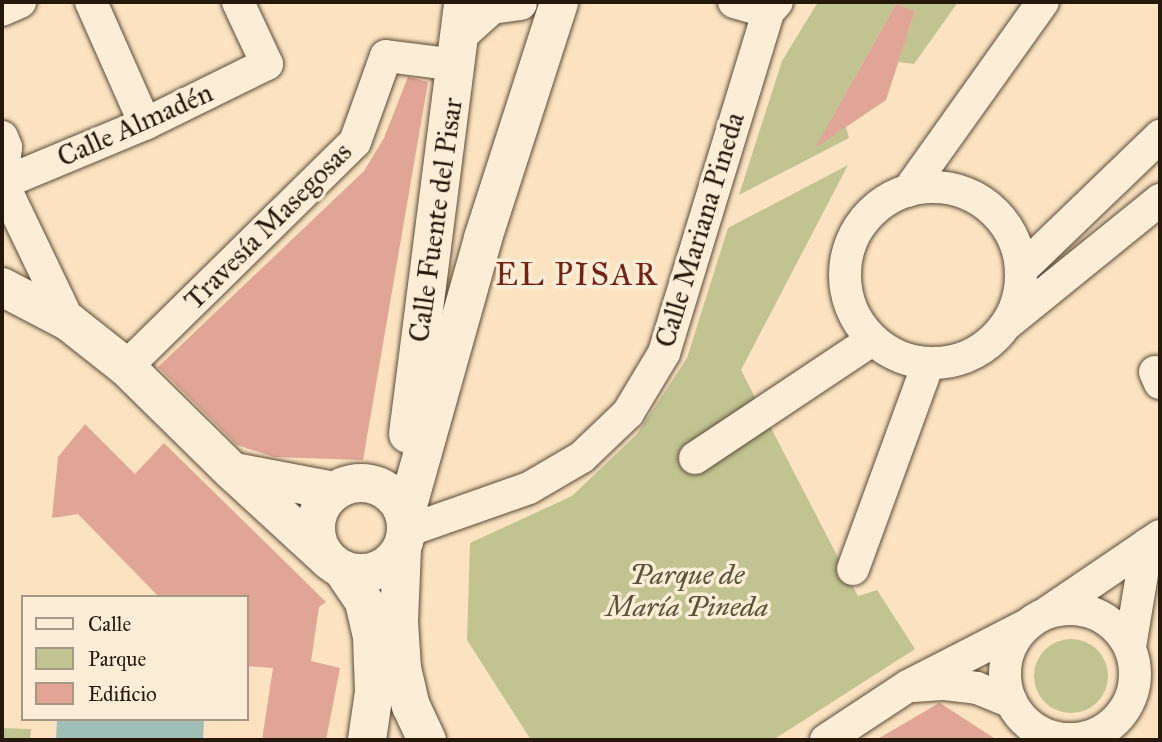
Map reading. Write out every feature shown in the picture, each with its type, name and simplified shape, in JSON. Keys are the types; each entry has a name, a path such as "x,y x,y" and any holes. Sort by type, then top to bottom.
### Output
{"street":[{"path":"2,10 20,2"},
{"path":"92,2 145,124"},
{"name":"Calle Almadén","path":"2,183 145,124 267,64 238,2"},
{"path":"427,740 411,706 402,668 386,512 484,238 559,2"},
{"path":"734,2 772,7"},
{"path":"908,191 1043,2"},
{"path":"460,34 492,8 518,3 541,14 547,28 547,41"},
{"name":"Calle Mariana Pineda","path":"386,512 529,488 582,457 628,413 664,353 772,7"},
{"name":"Travesía Masegosas","path":"126,367 355,142 386,57 460,34"},
{"name":"Calle Fuente del Pisar","path":"386,512 407,439 460,34"},
{"path":"1022,269 1160,136"},
{"path":"2,137 6,147 2,183 68,322"},
{"path":"1007,324 1019,298 1022,269 1016,243 1003,221 984,203 960,191 934,187 908,191 884,202 864,219 850,242 845,268 846,294 856,319 872,340 908,360 928,364 958,360 986,347 1007,324 1160,200"},
{"path":"2,288 68,322 126,367 232,471 336,565 355,573 376,571 393,560 386,512"},
{"path":"695,458 872,340"},
{"path":"853,569 928,364"},
{"path":"232,471 386,512"},
{"path":"367,740 374,692 372,637 364,602 319,544 316,524 322,505 386,512"},
{"path":"826,740 908,686 1035,620 1154,540"},
{"path":"1130,647 1154,540"},
{"path":"1064,610 1094,614 1119,631 1130,647 1135,666 1135,685 1129,702 1104,735 1062,739 1041,732 1024,720 1011,702 1006,683 1006,662 1013,643 1035,620 1064,610"},
{"path":"908,686 945,684 977,688 1011,702"},
{"path":"389,740 413,740"}],"green space":[{"path":"818,2 958,2 914,64 898,62 915,11 896,4 831,120 846,127 849,138 739,195 782,61"},
{"name":"Parque de María Pineda","path":"848,165 741,370 858,596 877,590 915,649 773,740 531,740 467,640 470,543 572,496 637,434 687,358 728,228"},
{"path":"1064,639 1078,639 1092,645 1102,655 1108,676 1102,697 1092,707 1078,713 1064,713 1050,707 1040,697 1034,683 1034,669 1040,655 1050,645"},
{"path":"2,728 31,729 30,740 2,740"}],"water":[{"path":"57,721 204,721 203,740 56,740"}],"building":[{"path":"896,4 915,11 886,100 815,148"},
{"path":"408,77 428,82 363,460 274,457 237,445 158,367 364,171 384,138"},
{"path":"85,424 135,474 164,443 326,602 319,607 311,661 340,668 326,740 262,740 273,668 248,666 248,595 157,595 78,514 52,518 58,457"},
{"path":"939,703 997,740 876,740"}],"district":[{"name":"EL PISAR","path":"577,275"}]}
